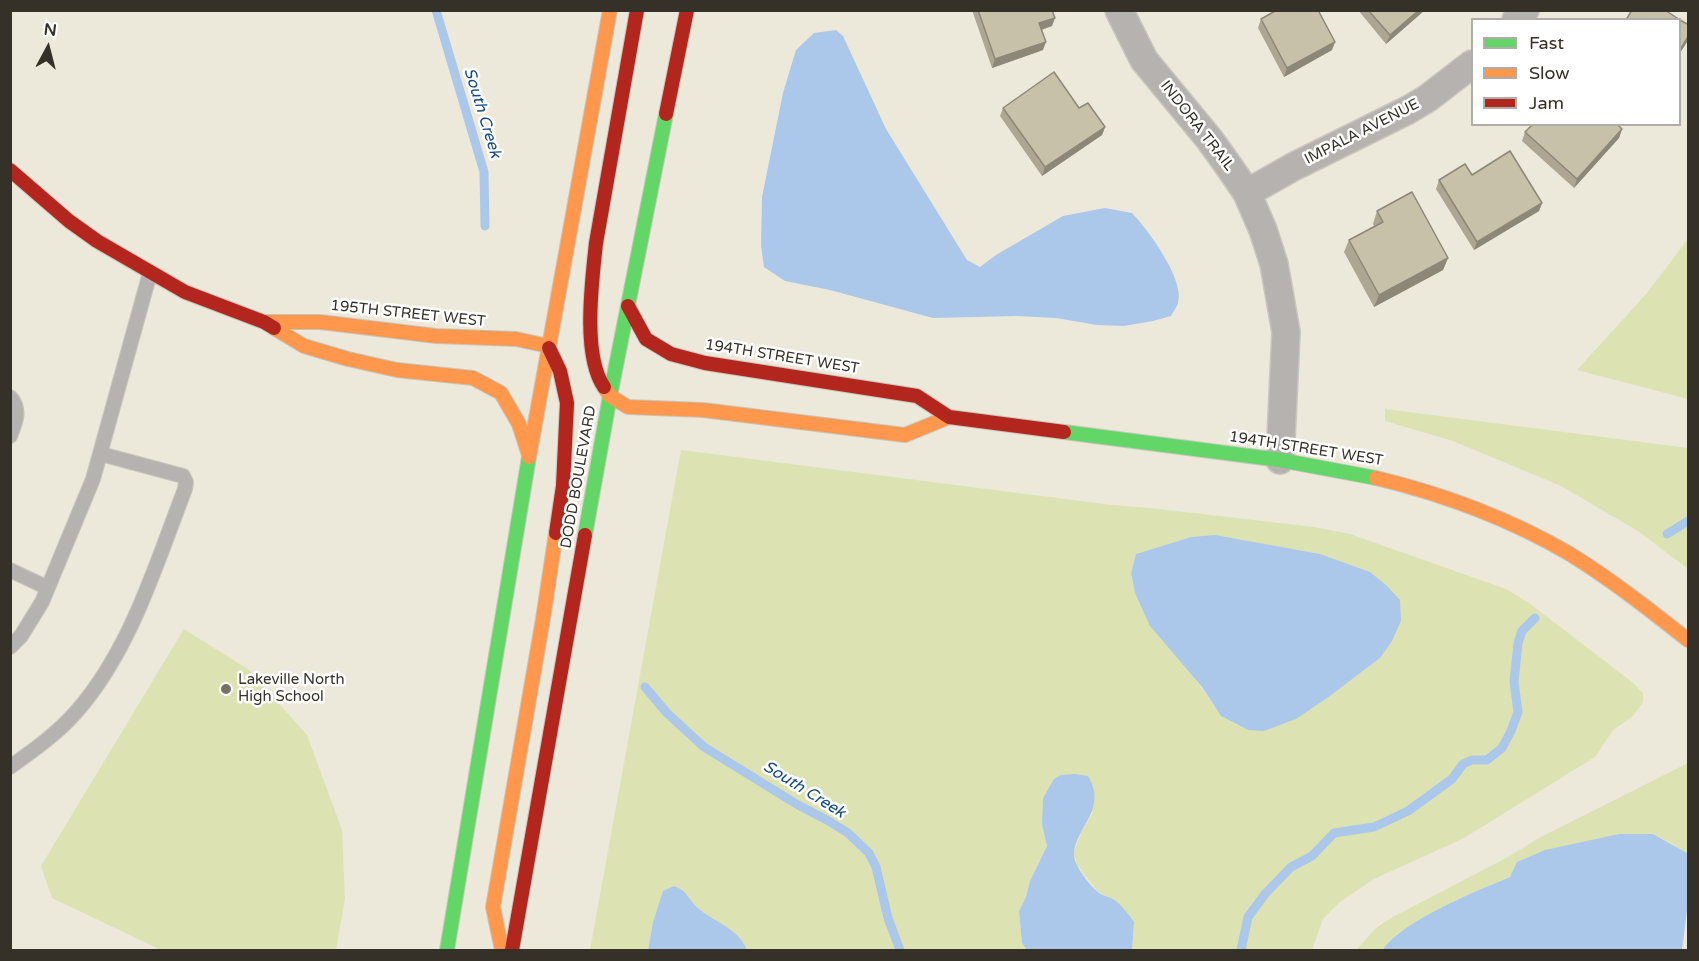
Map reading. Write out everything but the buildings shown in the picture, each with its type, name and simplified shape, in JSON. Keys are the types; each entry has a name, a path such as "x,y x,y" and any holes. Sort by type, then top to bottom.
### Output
{"main road":[{"path":"447,951 529,455 610,10"},
{"path":"610,396 597,377 591,352 593,275 596,243 637,10"},
{"name":"DODD BOULEVARD","path":"513,951 610,396 687,10"},
{"name":"195TH STREET WEST","path":"10,170 69,221 97,241 185,292 264,322 304,346 397,370 454,375 479,381 501,393 519,424 529,455"},
{"name":"194TH STREET WEST","path":"628,306 646,339 671,354 705,363 917,396 949,417 1335,468 1443,496 1504,520 1552,544 1635,597 1689,640"},
{"name":"195TH STREET WEST","path":"264,322 320,322 436,336 516,339 548,346"},
{"path":"502,951 493,907 543,619 563,486 567,403 560,371 548,346"},
{"name":"194TH STREET WEST","path":"610,396 628,407 703,410 905,435 949,417"}],"street":[{"name":"INDORA TRAIL","path":"1119,10 1144,60 1210,140 1247,193 1274,264 1286,332 1280,460"},
{"name":"IMPALA AVENUE","path":"1247,193 1293,167 1408,110 1471,66"}],"lane":[{"path":"10,647 21,636 42,602 93,479 150,272"},
{"path":"10,397 16,405 17,416 10,436"},
{"path":"10,767 49,740 77,711 104,675 127,634 185,489 186,482 183,476 101,454"},
{"path":"10,570 48,588"}],"green space":[{"path":"1688,239 1688,399 1577,370 1647,293"},
{"path":"1385,409 1688,448 1688,569 1638,531 1561,486 1453,441 1385,421"},
{"path":"681,450 1112,505 1314,527 1350,534 1506,589 1529,603 1632,682 1643,693 1643,702 1633,716 1613,730 1595,757 1464,838 1374,879 1340,902 1323,919 1312,950 1132,950 1134,922 1116,901 1098,892 1077,865 1074,853 1081,833 1093,812 1042,825 1047,846 1019,911 1022,943 1027,950 747,950 737,935 701,910 684,892 674,886 663,892 653,922 648,950 590,950","holes":["1215,536 1320,554 1344,564 1380,658 1330,696 1248,730 1221,716 1135,593 1131,573 1136,554 1191,537"]},
{"path":"184,629 249,670 307,735 342,830 345,898 336,950 161,950 52,898 41,866"},
{"path":"1688,763 1688,856 1673,844 1653,834 1619,834 1589,842 1456,900 1398,933 1383,950 1356,950 1377,927 1391,918 1510,856 1537,839"}],"water":[{"path":"836,30 843,36 886,129 967,260 980,267 996,255 1063,216 1105,208 1132,213 1164,255 1176,281 1179,293 1178,303 1171,316 1124,326 1016,316 933,318 830,290 785,281 764,267 761,246 762,197 783,93 796,50 814,33"},
{"path":"1215,535 1320,554 1370,572 1400,600 1401,621 1392,641 1380,658 1296,719 1264,731 1248,730 1221,716 1202,687 1150,626 1135,593 1131,573 1136,554 1191,537"},
{"path":"1061,775 1088,776 1094,789 1091,812 1076,842 1074,852 1076,863 1093,887 1099,893 1116,901 1134,922 1132,950 1027,950 1022,943 1019,911 1047,846 1042,825 1043,798 1054,779"},
{"path":"1619,834 1653,834 1687,853 1688,902 1682,950 1383,950 1392,939 1422,918 1460,898 1510,877 1517,862 1545,850"},
{"path":"674,886 684,892 700,910 737,935 747,950 648,950 653,922 663,891"}],"waterway":[{"name":"South Creek","path":"436,10 484,172 485,226"},
{"path":"1667,534 1688,521"},
{"path":"1241,950 1248,917 1265,894 1291,867 1312,856 1334,833 1374,827 1408,811 1452,779 1463,764 1472,760 1487,760 1502,748 1518,712 1514,682 1518,643 1522,631 1535,618"},
{"name":"South Creek","path":"645,687 667,713 704,747 848,833 869,853 876,867 888,918 900,950"}],"traffic: fast":[{"path":"585,535 666,114"},
{"path":"1064,432 1280,460 1376,478"},
{"path":"447,950 529,457"}],"traffic: slow":[{"path":"529,457 610,10"},
{"path":"265,322 320,322 436,336 516,339 548,346"},
{"path":"274,328 304,346 348,359 397,370 473,378 501,393 519,424 529,455"},
{"path":"604,387 610,396 628,407 703,410 905,435 949,417"},
{"path":"1376,478 1476,509 1547,541 1601,574 1688,640"},
{"path":"502,950 493,907 556,533"}],"traffic: jam":[{"path":"604,387 597,373 593,356 590,317 592,277 637,10"},
{"path":"666,114 687,10"},
{"path":"10,170 69,221 97,241 185,292 264,322 274,328"},
{"path":"628,306 646,339 671,354 705,363 917,396 949,417 1064,432"},
{"path":"549,348 560,371 567,403 563,486 556,533"},
{"path":"512,950 585,535"}],"place":[{"name":"Lakeville North High School","path":"226,689"}]}
